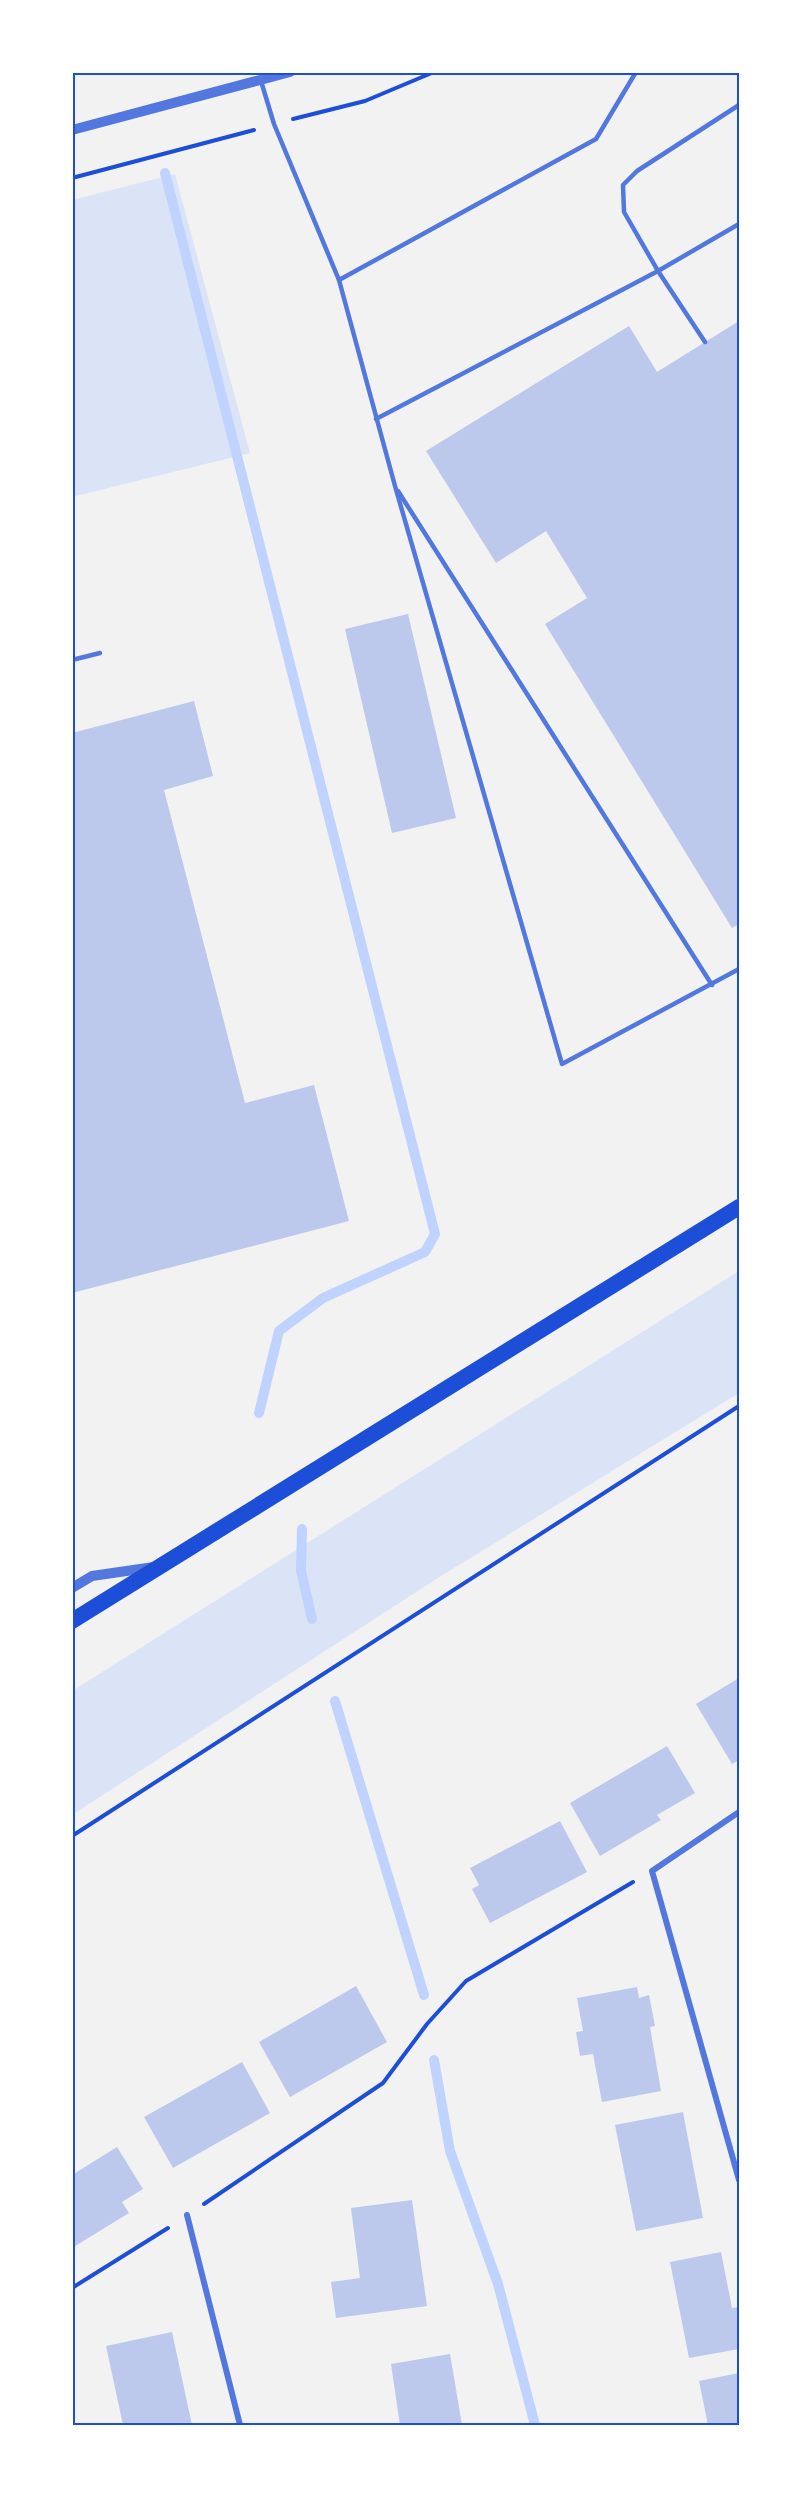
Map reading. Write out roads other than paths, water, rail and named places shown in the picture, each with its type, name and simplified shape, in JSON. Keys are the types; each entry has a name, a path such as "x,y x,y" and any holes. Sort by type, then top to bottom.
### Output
{"highway":[{"path":"72,1622 739,1207"}],"street":[{"path":"72,129 290,72"},
{"path":"72,1588 92,1576 163,1565"},
{"path":"739,1812 652,1871 739,2180"},
{"path":"187,2215 240,2425"}],"lane":[{"path":"339,280 596,139 636,72"},
{"path":"261,81 274,124 339,280 395,486 562,1064 739,969"},
{"path":"705,342 658,271 624,212 623,185 637,171 739,105"},
{"path":"376,419 658,271 739,224"},
{"path":"395,486 712,985"},
{"path":"72,660 100,653"}],"waterway":[{"path":"165,173 435,1234 425,1252 323,1298 279,1331 259,1413"},
{"path":"302,1529 301,1571 312,1619"},
{"path":"335,1701 424,1995"},
{"path":"434,2060 450,2151 498,2284 535,2425"}]}
